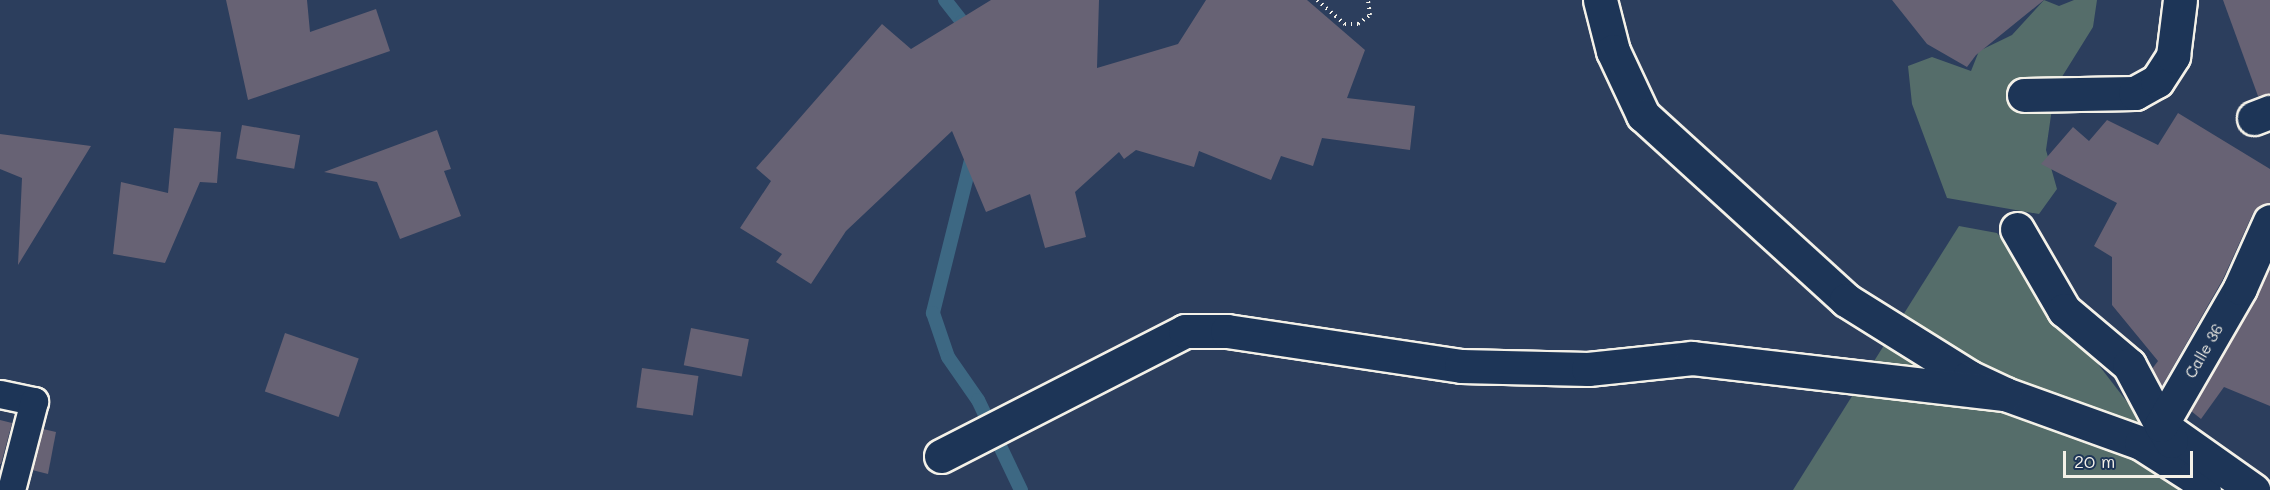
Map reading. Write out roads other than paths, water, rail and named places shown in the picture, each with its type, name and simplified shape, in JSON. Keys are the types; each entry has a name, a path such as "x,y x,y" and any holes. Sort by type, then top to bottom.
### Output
{"street":[{"path":"1600,0 1612,51 1644,115 1846,300 1969,377 2004,394 2141,443 2199,484"},
{"path":"2024,95 2135,93 2157,81 2173,56 2180,0"},
{"name":"Calle 36","path":"2161,425 2240,288 2270,221"},
{"path":"2018,229 2064,310 2129,365 2161,425 2199,484"},
{"path":"941,456 1185,331 1227,331 1461,366 1588,369 1692,358 2004,394"},
{"path":"0,394 34,401 11,490"},
{"path":"2161,425 2253,490"}],"waterway":[{"path":"945,0 962,22 967,36"},
{"path":"972,156 933,313 948,357 978,400 1021,490"}]}
